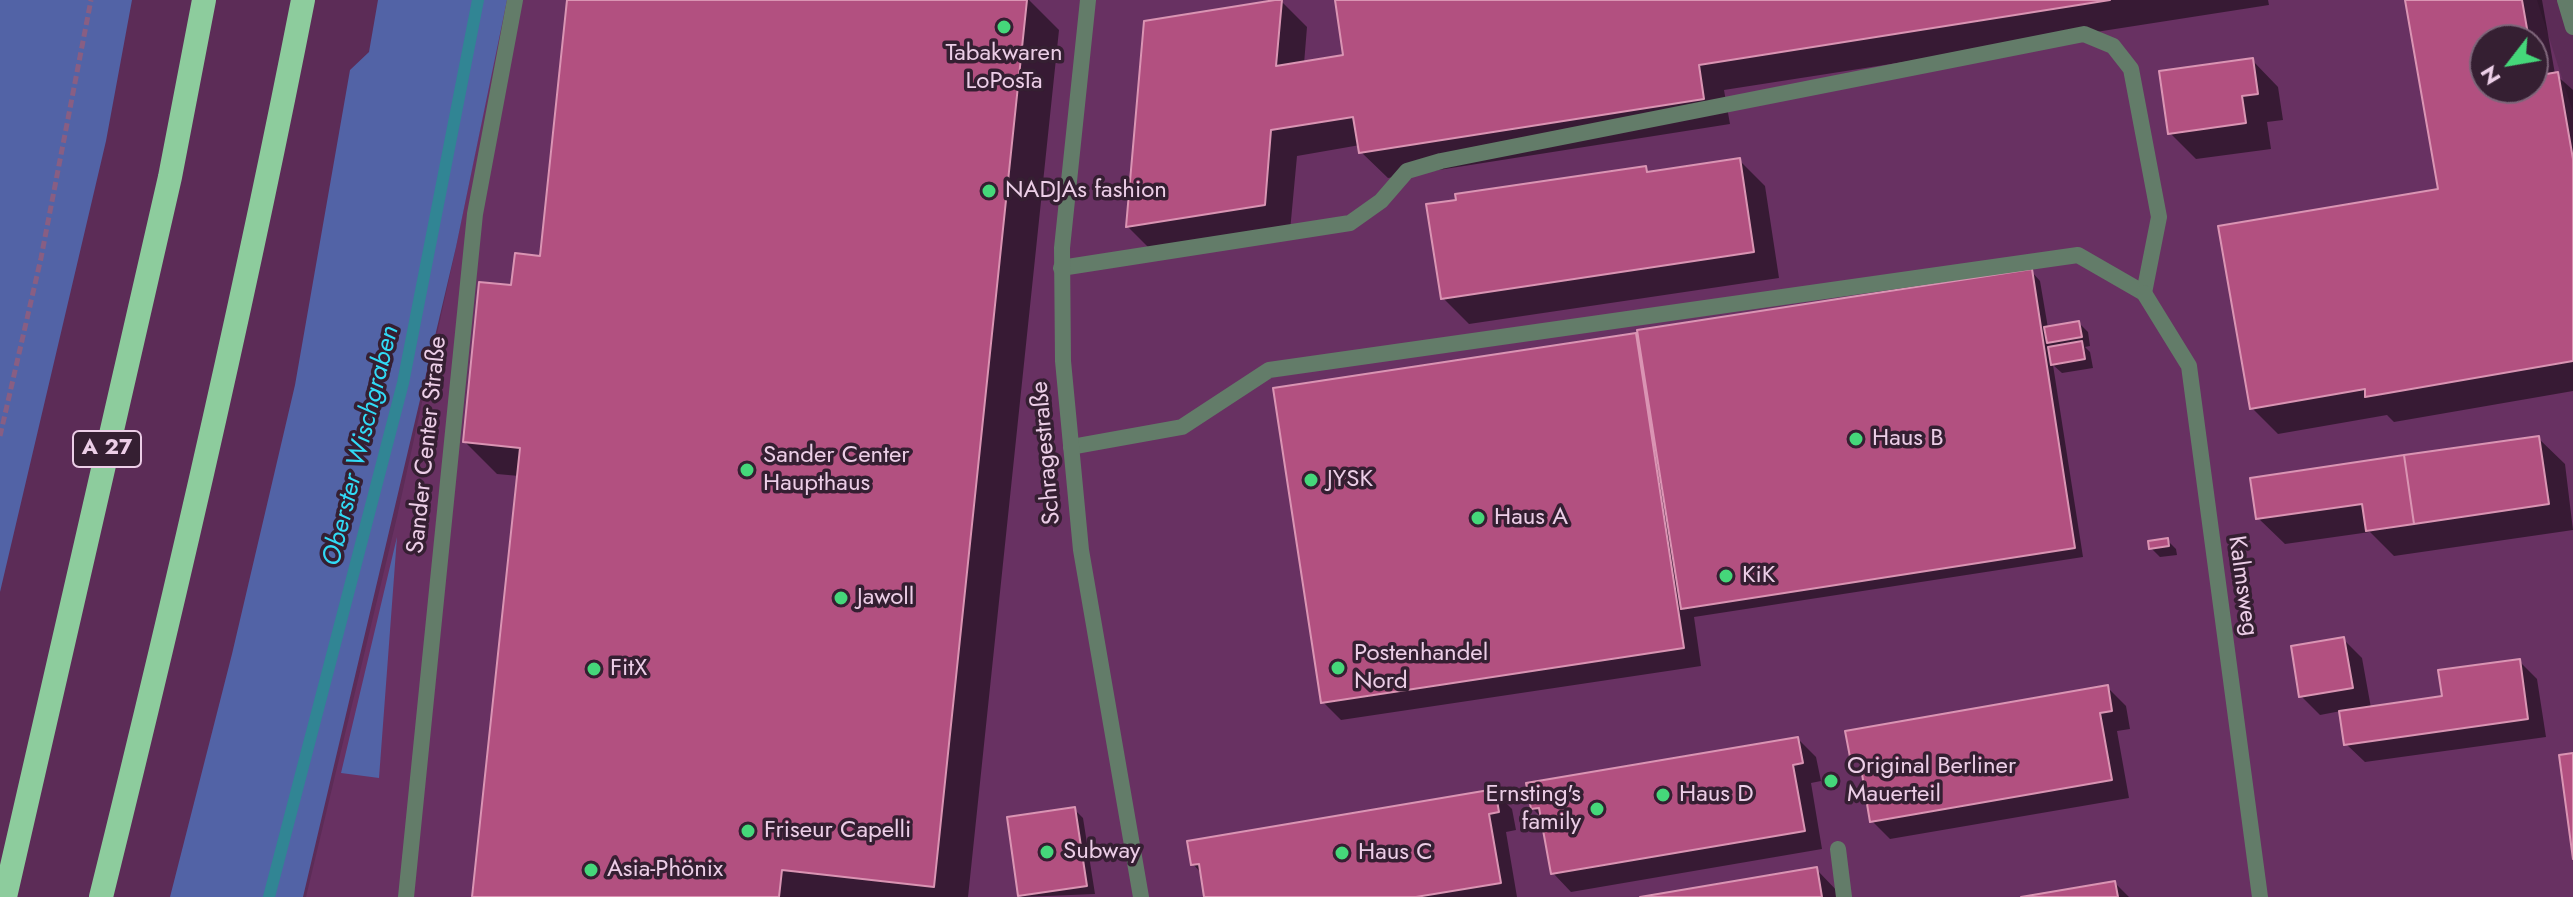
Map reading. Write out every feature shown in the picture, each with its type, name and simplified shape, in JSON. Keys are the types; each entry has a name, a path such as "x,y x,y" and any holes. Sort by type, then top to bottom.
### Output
{"highway":[{"name":"A 27","path":"5,897 170,177 204,0"},
{"path":"101,897 153,689 261,212 303,0"}],"street":[{"name":"Sander Center Straße","path":"406,897 475,214 515,0"},
{"name":"Schragestraße","path":"1088,0 1061,268 1063,361 1081,550 1141,897"},
{"path":"2565,0 2573,27"},
{"path":"1061,268 1350,223 1381,201 1407,171 1441,161 2084,34 2113,46 2131,69 2159,217 2144,293 2078,255 1316,363 1269,370 1182,427 1071,447"},
{"name":"Kalmsweg","path":"2144,293 2189,366 2260,897"},
{"path":"1838,849 1844,897"}],"path":[{"path":"0,436 41,258 91,0"}],"shaded area":[{"path":"0,0 132,0 106,141 0,592"},
{"path":"378,0 507,0 456,247 303,897 170,897 232,654 295,385 350,70 369,52"},
{"path":"506,0 2537,0 2545,24 2469,24 2469,104 2549,104 2549,37 2573,112 2573,897 306,897 397,517"},
{"path":"397,537 379,778 341,773"}],"building":[{"name":"Sander Center Haupthaus","path":"567,0 1027,0 934,887 782,870 779,897 472,897 520,448 463,442 479,282 511,285 515,253 540,256"},
{"path":"1282,0 1276,66 1343,55 1335,0 2110,0 1699,65 1704,99 1359,153 1353,117 1271,130 1265,205 1126,227 1144,21"},
{"path":"2405,0 2522,0 2526,24 2469,24 2469,104 2549,104 2549,74 2558,72 2573,159 2573,361 2365,397 2365,389 2250,409 2218,226 2438,189"},
{"path":"2253,58 2258,94 2242,96 2246,123 2168,134 2159,71"},
{"path":"1740,158 1754,252 1441,299 1426,204 1456,200 1455,194 1646,166 1647,172"},
{"name":"Haus B","path":"2032,269 2075,548 1681,609 1637,330"},
{"path":"2079,321 2082,337 2047,343 2044,327"},
{"name":"Haus A","path":"1636,333 1684,648 1321,703 1273,388"},
{"path":"2082,341 2085,359 2051,365 2048,347"},
{"path":"2539,436 2549,504 2414,524 2404,455"},
{"path":"2404,455 2414,524 2366,531 2362,504 2256,519 2250,478"},
{"path":"2168,538 2169,546 2149,549 2148,541"},
{"path":"2344,637 2353,688 2299,697 2291,646"},
{"path":"2520,659 2528,719 2344,745 2339,711 2442,696 2438,670"},
{"path":"2108,685 2112,711 2100,713 2112,780 1870,822 1859,756 1850,757 1845,731"},
{"name":"Haus D","path":"1798,737 1803,763 1793,765 1805,831 1551,874 1539,808 1531,809 1526,783"},
{"path":"2573,753 2573,859 2559,755"},
{"name":"Haus C","path":"1495,789 1499,812 1489,814 1501,883 1416,897 1204,897 1199,864 1191,865 1187,841"},
{"path":"1075,807 1087,886 1018,896 1007,817"},
{"path":"1817,867 1822,897 1640,897"},
{"path":"2115,881 2118,897 2021,897"}],"waterway":[{"name":"Oberster Wischgraben","path":"269,897 403,383 478,0"}],"place":[{"name":"Tabakwaren LoPosTa","path":"1004,27"},
{"name":"NADJAs fashion","path":"989,191"},
{"name":"Haus B","path":"1856,439"},
{"name":"Sander Center Haupthaus","path":"747,470"},
{"name":"JYSK","path":"1311,480"},
{"name":"Haus A","path":"1478,518"},
{"name":"KiK","path":"1726,576"},
{"name":"Jawoll","path":"841,598"},
{"name":"Postenhandel Nord","path":"1338,668"},
{"name":"FitX","path":"594,669"},
{"name":"Original Berliner Mauerteil","path":"1831,781"},
{"name":"Haus D","path":"1663,795"},
{"name":"Ernsting's family","path":"1597,809"},
{"name":"Friseur Capelli","path":"748,831"},
{"name":"Subway","path":"1047,852"},
{"name":"Haus C","path":"1342,853"},
{"name":"Asia-Phönix","path":"591,870"}]}
